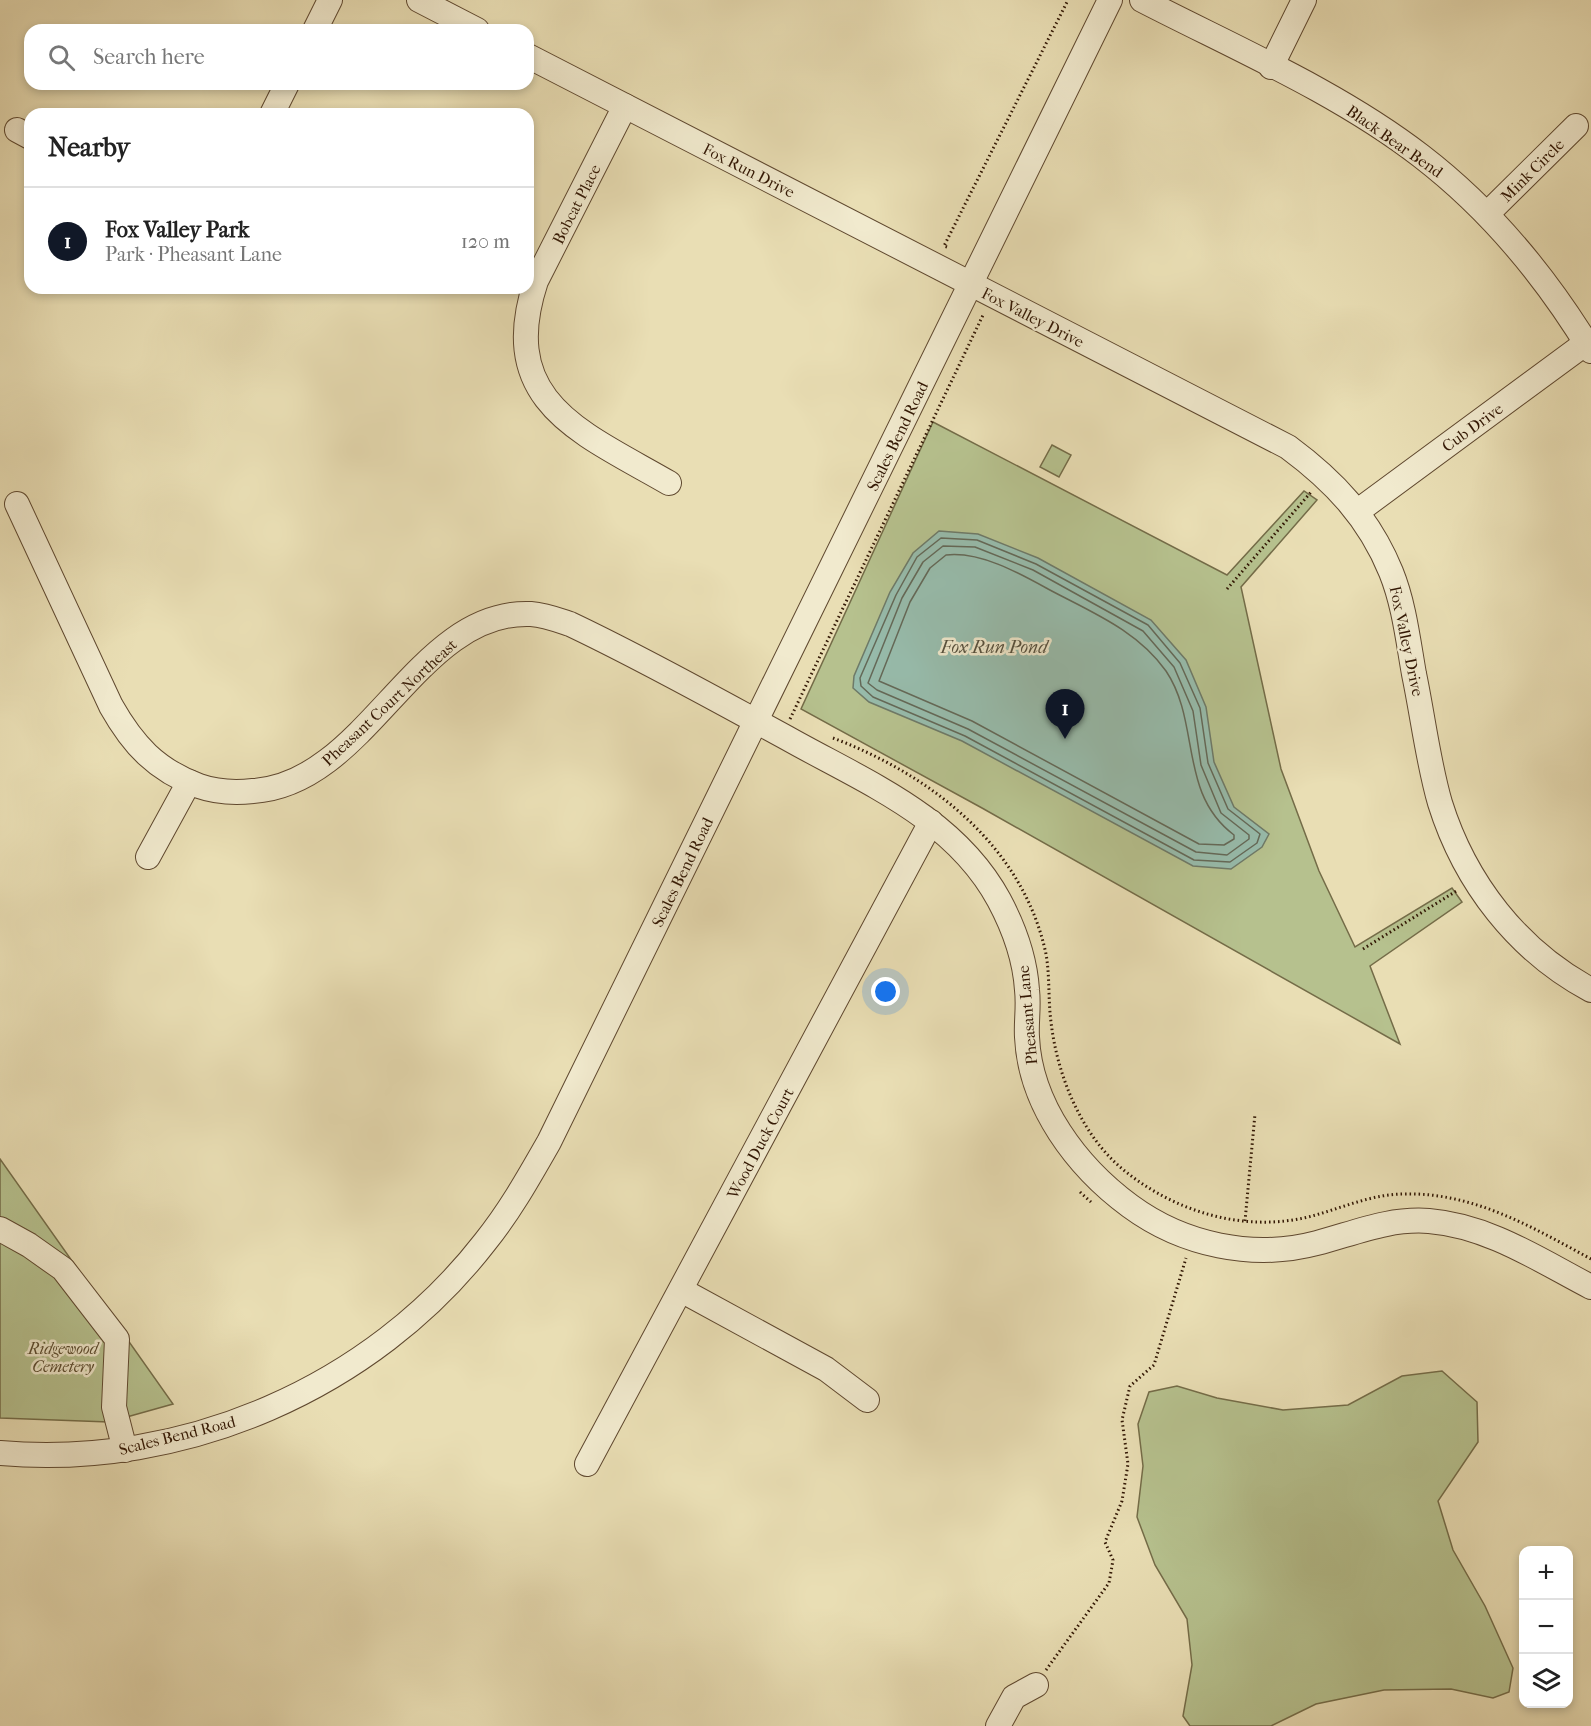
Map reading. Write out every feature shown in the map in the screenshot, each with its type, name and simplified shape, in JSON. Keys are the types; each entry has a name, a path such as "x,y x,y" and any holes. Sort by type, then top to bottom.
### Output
{"street":[{"path":"318,24 330,0"},
{"path":"419,0 465,24"},
{"name":"Scales Bend Road","path":"0,1453 72,1454 125,1450 198,1433 287,1401 332,1376 403,1327 448,1285 485,1243 517,1198 549,1142 1110,0"},
{"name":"Black Bear Bend","path":"1142,0 1334,100 1381,128 1421,156 1488,214 1537,272 1589,347"},
{"path":"1270,67 1304,0"},
{"name":"Fox Run Drive","path":"534,59 625,106 967,293"},
{"path":"275,108 284,90"},
{"name":"Bobcat Place","path":"534,288 625,106"},
{"name":"Mink Circle","path":"1488,214 1576,126"},
{"name":"Fox Valley Drive","path":"967,293 1288,447 1316,488 1358,511 1392,574 1402,609 1440,803 1464,861 1500,917 1517,936 1539,956 1591,990"},
{"name":"Bobcat Place","path":"532,294 528,306 525,342 527,360 536,384 563,419 669,483"},
{"name":"Cub Drive","path":"1358,511 1589,347"},
{"name":"Pheasant Court Northeast","path":"17,504 111,706 128,735 158,766 209,790 235,793 263,791 304,777 346,745 447,646 470,630 492,620 512,615 540,615 570,624 757,720"},
{"name":"Pheasant Lane","path":"757,720 901,800 960,846 984,875 1015,935 1024,962 1028,993 1027,1039 1033,1074 1044,1104 1066,1143 1098,1180 1131,1207 1165,1227 1205,1244 1242,1249 1277,1249 1315,1243 1357,1229 1390,1222 1425,1221 1457,1225 1493,1235 1591,1287"},
{"path":"148,857 189,782"},
{"name":"Wood Duck Court","path":"587,1464 931,822"},
{"path":"0,1229 29,1245 63,1269 117,1340 114,1407 125,1450"},
{"path":"681,1290 826,1369 867,1400"},
{"path":"998,1726 1014,1696 1036,1685"}],"path":[{"path":"967,293 993,319"},
{"path":"1227,590 1316,488"},
{"path":"791,716 800,721"},
{"path":"825,735 857,748 935,791 961,811 1008,864 1033,914 1045,952 1049,978 1050,1021 1058,1061 1072,1100 1097,1143 1119,1166 1158,1195 1215,1217 1245,1221 1295,1220 1370,1198 1403,1194 1454,1198 1489,1208 1591,1259"},
{"path":"1455,886 1464,899"},
{"path":"1363,949 1458,890"},
{"path":"1245,1221 1255,1114"},
{"path":"1076,1188 1092,1203"},
{"path":"1036,1685 1109,1583 1113,1560 1105,1542 1122,1501 1128,1464 1122,1420 1130,1386 1154,1365 1186,1256 1196,1259"}],"green space":[{"path":"933,422 1227,575 1304,491 1317,500 1241,587 1281,769 1319,871 1355,947 1452,888 1462,902 1370,966 1400,1044 982,808 801,709"},
{"path":"1052,445 1071,455 1059,477 1040,467"},
{"name":"Ridgewood Cemetery","path":"0,1159 173,1404 109,1422 0,1418"},
{"path":"1442,1371 1477,1402 1478,1442 1438,1501 1453,1550 1485,1606 1513,1668 1509,1692 1493,1698 1451,1689 1384,1690 1316,1704 1271,1726 1190,1726 1183,1716 1192,1665 1187,1619 1155,1565 1137,1517 1143,1466 1138,1424 1149,1392 1177,1386 1217,1398 1283,1410 1348,1405 1402,1376"}],"water":[{"name":"Fox Run Pond","path":"939,531 978,534 1038,558 1151,620 1186,660 1206,707 1214,762 1234,807 1269,834 1262,847 1231,869 1193,866 962,741 869,702 853,688 854,676 890,592 913,553"}],"place":[{"name":"Fox Valley Park","path":"1065,739"}]}
